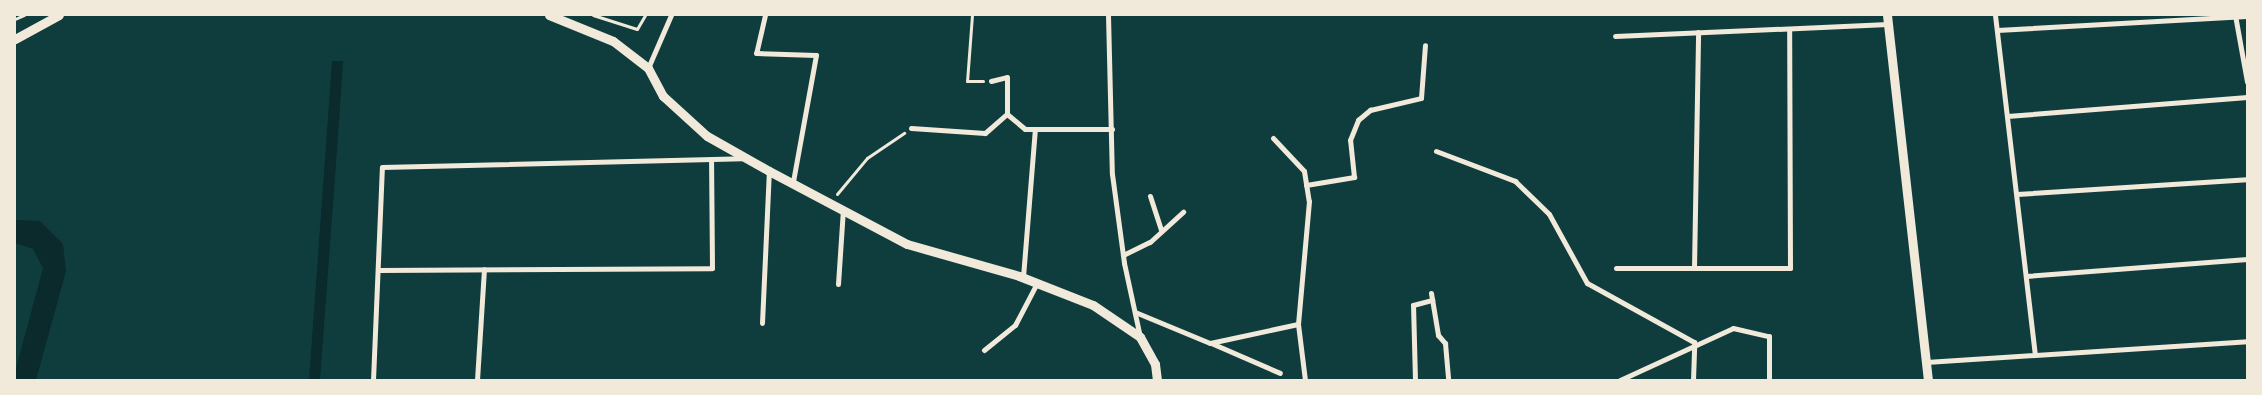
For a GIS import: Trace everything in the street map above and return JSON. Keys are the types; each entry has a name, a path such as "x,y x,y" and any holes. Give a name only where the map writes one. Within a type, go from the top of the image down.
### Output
{"street":[{"path":"15,39 59,15"},
{"path":"549,15 613,41 648,68 663,96 707,136 769,171 832,201 907,244 1023,277 1093,305 1140,337"},
{"path":"648,68 671,15"},
{"path":"765,15 756,53 816,55 793,182"},
{"path":"1108,15 1112,174 1123,255 1140,337 1155,364 1157,380"},
{"path":"1995,15 2035,353"},
{"path":"2235,16 2247,82"},
{"path":"1997,30 2247,16"},
{"path":"1615,36 1789,28 1887,20 1928,380"},
{"path":"1616,268 1790,268 1789,28"},
{"path":"1694,268 1698,32"},
{"path":"1306,185 1354,177 1350,140 1358,120 1370,110 1421,98 1425,45"},
{"path":"911,128 985,133 1007,114 1007,77 991,81"},
{"path":"2007,116 2247,97"},
{"path":"1007,114 1025,129 1112,129"},
{"path":"1023,277 1035,129"},
{"path":"1273,138 1304,171 1309,201 1298,324 1305,380"},
{"path":"1436,151 1515,181 1549,214 1587,283 1694,342"},
{"path":"373,380 382,166 746,158"},
{"path":"378,270 712,268 711,159"},
{"path":"762,323 769,171"},
{"path":"2016,194 2247,180"},
{"path":"1150,196 1161,230"},
{"path":"838,284 843,209"},
{"path":"1123,255 1150,242 1183,212"},
{"path":"2026,276 2247,259"},
{"path":"477,380 484,270"},
{"path":"984,350 1015,325 1037,283"},
{"path":"1431,293 1438,335 1445,343 1448,380"},
{"path":"1415,380 1413,305 1432,300"},
{"path":"1135,312 1280,373"},
{"path":"1210,343 1298,324"},
{"path":"1620,380 1694,342 1733,328 1769,336 1769,380"},
{"path":"1926,362 2035,353 2247,341"},
{"path":"1694,342 1694,380"}],"path":[{"path":"15,19 24,15"},
{"path":"594,15 637,29 646,15"},
{"path":"972,15 967,81 991,81"},
{"path":"832,201 868,158 911,128"}],"water":[{"path":"332,61 343,61 338,136 320,380 309,380"},
{"path":"15,220 40,221 63,244 66,271 36,380 15,380 15,372 43,268 33,249 15,243"}]}
